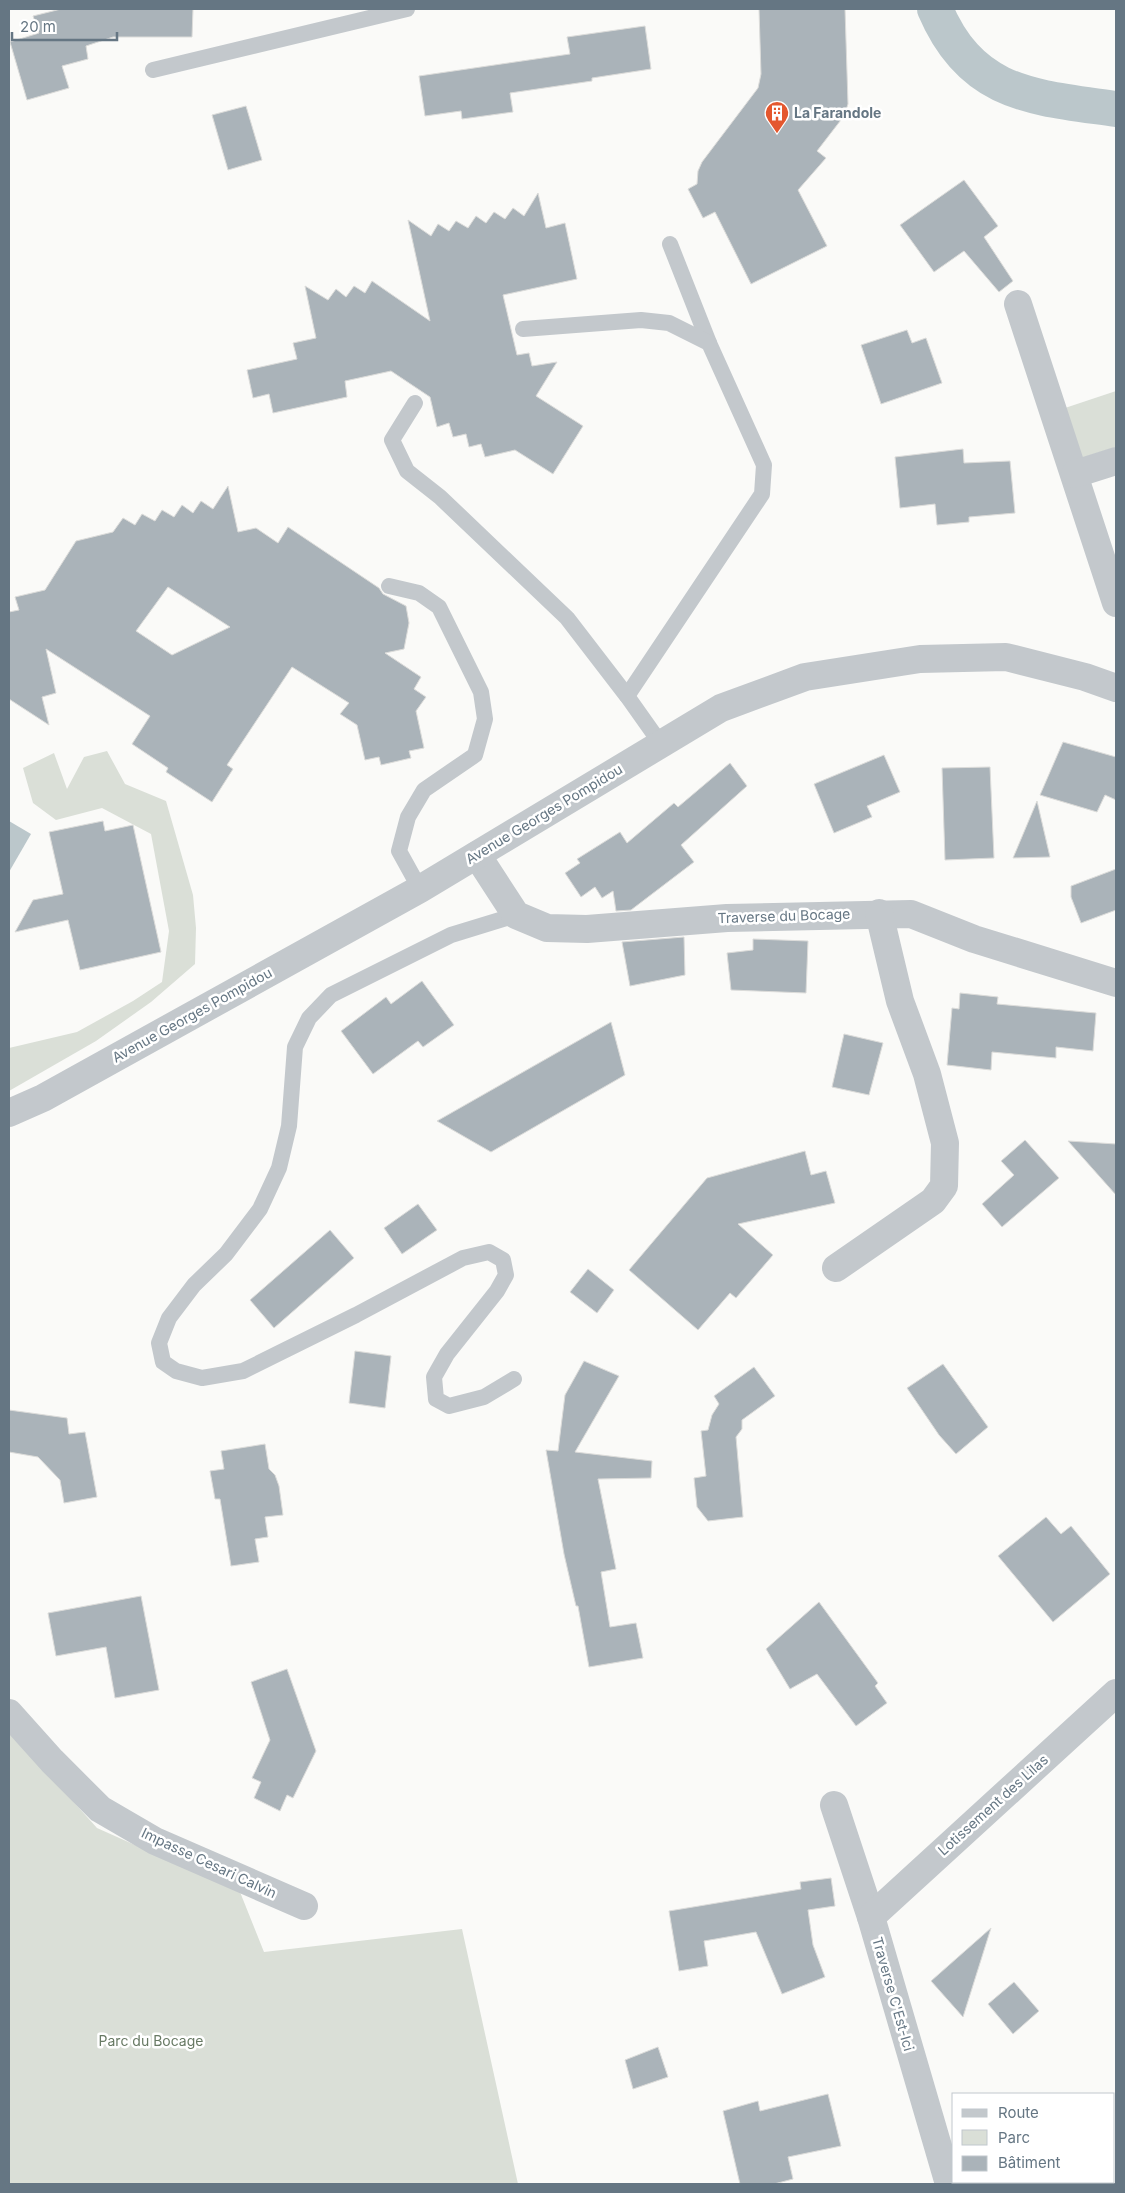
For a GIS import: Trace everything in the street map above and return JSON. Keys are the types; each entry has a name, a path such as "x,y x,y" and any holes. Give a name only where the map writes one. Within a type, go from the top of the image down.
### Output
{"street":[{"path":"1018,304 1116,603"},
{"path":"1075,474 1116,461"},
{"name":"Avenue Georges Pompidou","path":"9,1113 59,1089 420,889 721,708 805,677 920,658 1006,657 1085,677 1116,688"},
{"path":"477,855 516,915"},
{"path":"836,1268 934,1200 944,1186 945,1143 927,1074 900,1001 879,913"},
{"name":"Traverse du Bocage","path":"516,915 547,928 587,929 727,918 879,913 911,914 974,938 1116,982"},
{"name":"Lotissement des Lilas","path":"871,1917 1116,1694"},
{"name":"Impasse Cesari Calvin","path":"9,1712 52,1761 100,1810 155,1841 304,1906"},
{"name":"Traverse C'Est-Ici","path":"834,1805 871,1917 949,2184"}],"lane":[{"path":"153,70 407,9"},
{"path":"627,696 762,494 764,465 709,344 670,244"},
{"path":"523,328 641,320 669,323 709,344"},
{"path":"415,403 392,440 407,471 440,497 567,618 661,744"},
{"path":"388,586 419,593 439,607 481,692 485,719 475,755 424,790 408,817 399,851 420,889"},
{"path":"514,1379 484,1397 449,1406 436,1399 434,1377 443,1361 497,1291 506,1275 503,1260 489,1252 464,1258 356,1315 243,1371 202,1378 176,1372 163,1362 159,1343 174,1311 194,1285 226,1254 260,1209 279,1168 289,1126 295,1047 309,1018 330,995 451,935 516,915"}],"green space":[{"path":"1116,391 1116,447 1078,459 1065,408"},
{"path":"107,751 125,784 166,801 193,895 196,928 195,964 151,1002 96,1041 9,1091 9,1048 77,1032 133,1001 162,982 169,931 151,834 102,808 56,820 33,803 23,768 54,753 67,789 84,757"},
{"name":"Parc du Bocage","path":"9,1730 97,1828 240,1892 264,1952 462,1929 518,2184 9,2184"}],"shaded area":[{"path":"9,821 31,834 9,872"}],"building":[{"path":"61,9 193,9 192,37 113,37 86,46 88,59 62,66 69,88 27,100 10,42 39,33 33,16"},
{"name":"La Farandole","path":"759,9 845,9 848,104 844,116 817,151 826,158 798,190 827,246 751,284 715,212 703,218 688,189 697,184 698,171 702,162 758,88 761,74"},
{"path":"645,26 651,69 592,78 592,81 510,93 513,112 462,119 461,111 425,116 419,76 570,54 567,37"},
{"path":"246,106 262,160 228,170 212,115"},
{"path":"964,180 998,226 984,237 1013,281 999,292 964,251 934,272 900,225"},
{"path":"538,193 546,228 565,223 577,279 503,295 517,355 529,353 532,366 557,362 536,396 583,426 553,474 515,450 485,457 481,444 469,447 466,434 453,437 449,423 437,427 430,397 391,371 345,381 347,397 273,413 269,394 253,398 247,370 297,359 293,343 316,338 305,286 328,300 336,289 346,297 354,286 365,293 372,281 430,321 408,220 431,236 438,224 449,231 456,221 468,228 476,216 486,223 494,212 505,219 513,208 524,216"},
{"path":"907,330 912,343 926,338 942,383 881,404 861,345"},
{"path":"963,449 964,463 1010,461 1015,513 969,517 969,522 937,525 935,504 900,508 895,457"},
{"path":"228,486 238,532 256,528 278,543 288,527 379,588 383,594 406,606 409,623 404,649 385,653 421,677 414,689 426,697 416,711 424,748 409,751 411,758 381,765 379,757 365,760 357,725 340,714 349,703 292,667 227,765 233,769 212,802 166,772 168,768 132,744 150,716 46,649 56,693 42,697 49,725 9,699 9,612 19,610 15,597 45,590 76,541 113,532 123,518 135,525 142,514 155,521 162,510 174,517 182,505 193,513 201,501 213,509","holes":["168,587 230,627 172,655 136,631"]},
{"path":"1063,742 1116,757 1116,800 1105,795 1097,812 1040,795"},
{"path":"884,755 900,792 867,806 872,817 834,833 814,784"},
{"path":"730,763 747,786 681,845 694,862 631,910 616,911 613,891 602,898 595,887 581,897 565,873 580,863 577,859 620,832 627,843 674,803 678,807"},
{"path":"990,767 994,858 945,860 942,768"},
{"path":"1037,801 1050,857 1013,858"},
{"path":"103,821 105,831 133,825 161,952 80,970 68,920 15,932 33,900 63,894 49,832"},
{"path":"1116,869 1116,910 1081,923 1071,897 1071,886"},
{"path":"684,937 685,975 630,986 622,942"},
{"path":"753,939 808,941 806,993 731,990 727,953 753,950"},
{"path":"422,981 454,1025 423,1047 418,1041 373,1074 341,1031 386,997 391,1004"},
{"path":"960,993 998,997 997,1004 1096,1013 1093,1051 1056,1047 1056,1058 992,1052 991,1070 947,1065 952,1008 959,1009"},
{"path":"611,1022 625,1075 491,1152 437,1121"},
{"path":"844,1034 883,1043 869,1095 832,1087"},
{"path":"1025,1140 1059,1178 1002,1227 982,1204 1014,1175 1001,1161"},
{"path":"1068,1141 1116,1144 1116,1195"},
{"path":"805,1151 811,1175 826,1171 835,1203 738,1224 773,1255 736,1298 730,1293 698,1330 629,1270 707,1178"},
{"path":"418,1204 437,1230 402,1254 384,1228"},
{"path":"330,1230 354,1258 274,1328 250,1300"},
{"path":"588,1269 614,1290 597,1313 570,1292"},
{"path":"355,1351 391,1356 385,1408 349,1403"},
{"path":"584,1361 619,1376 575,1452 652,1461 651,1478 598,1479 616,1569 601,1572 610,1627 636,1623 643,1658 589,1667 578,1606 576,1606 564,1554 546,1450 558,1451 565,1395"},
{"path":"943,1364 988,1427 956,1454 939,1435 907,1388"},
{"path":"754,1367 775,1396 742,1420 742,1429 736,1437 743,1517 708,1521 697,1507 694,1478 706,1476 701,1431 708,1430 712,1415 719,1404 714,1396"},
{"path":"9,1410 67,1418 69,1434 85,1432 97,1497 64,1503 60,1480 38,1457 9,1452"},
{"path":"265,1444 269,1469 275,1475 279,1486 283,1515 265,1517 268,1537 255,1539 259,1562 231,1566 220,1499 215,1499 210,1471 224,1469 221,1451"},
{"path":"1046,1517 1061,1534 1071,1526 1110,1574 1053,1622 998,1556"},
{"path":"141,1596 159,1690 115,1698 106,1647 56,1656 48,1613"},
{"path":"819,1602 878,1683 875,1686 887,1703 856,1726 817,1674 790,1689 766,1649"},
{"path":"287,1669 316,1751 293,1798 287,1795 280,1811 254,1798 261,1782 252,1778 270,1740 251,1682"},
{"path":"831,1878 835,1906 808,1910 813,1945 825,1977 782,1994 756,1932 704,1941 708,1966 679,1971 669,1911 801,1889 800,1882"},
{"path":"991,1928 963,2017 931,1981"},
{"path":"1014,1982 1039,2011 1013,2034 988,2004"},
{"path":"658,2047 668,2077 633,2089 625,2060"},
{"path":"828,2094 841,2146 788,2157 793,2179 774,2184 740,2184 723,2111 758,2101 760,2111"}],"waterway":[{"path":"935,9 950,38 967,60 987,76 1008,87 1032,95 1058,101 1116,109"}],"place":[{"name":"La Farandole","path":"777,134"}]}
